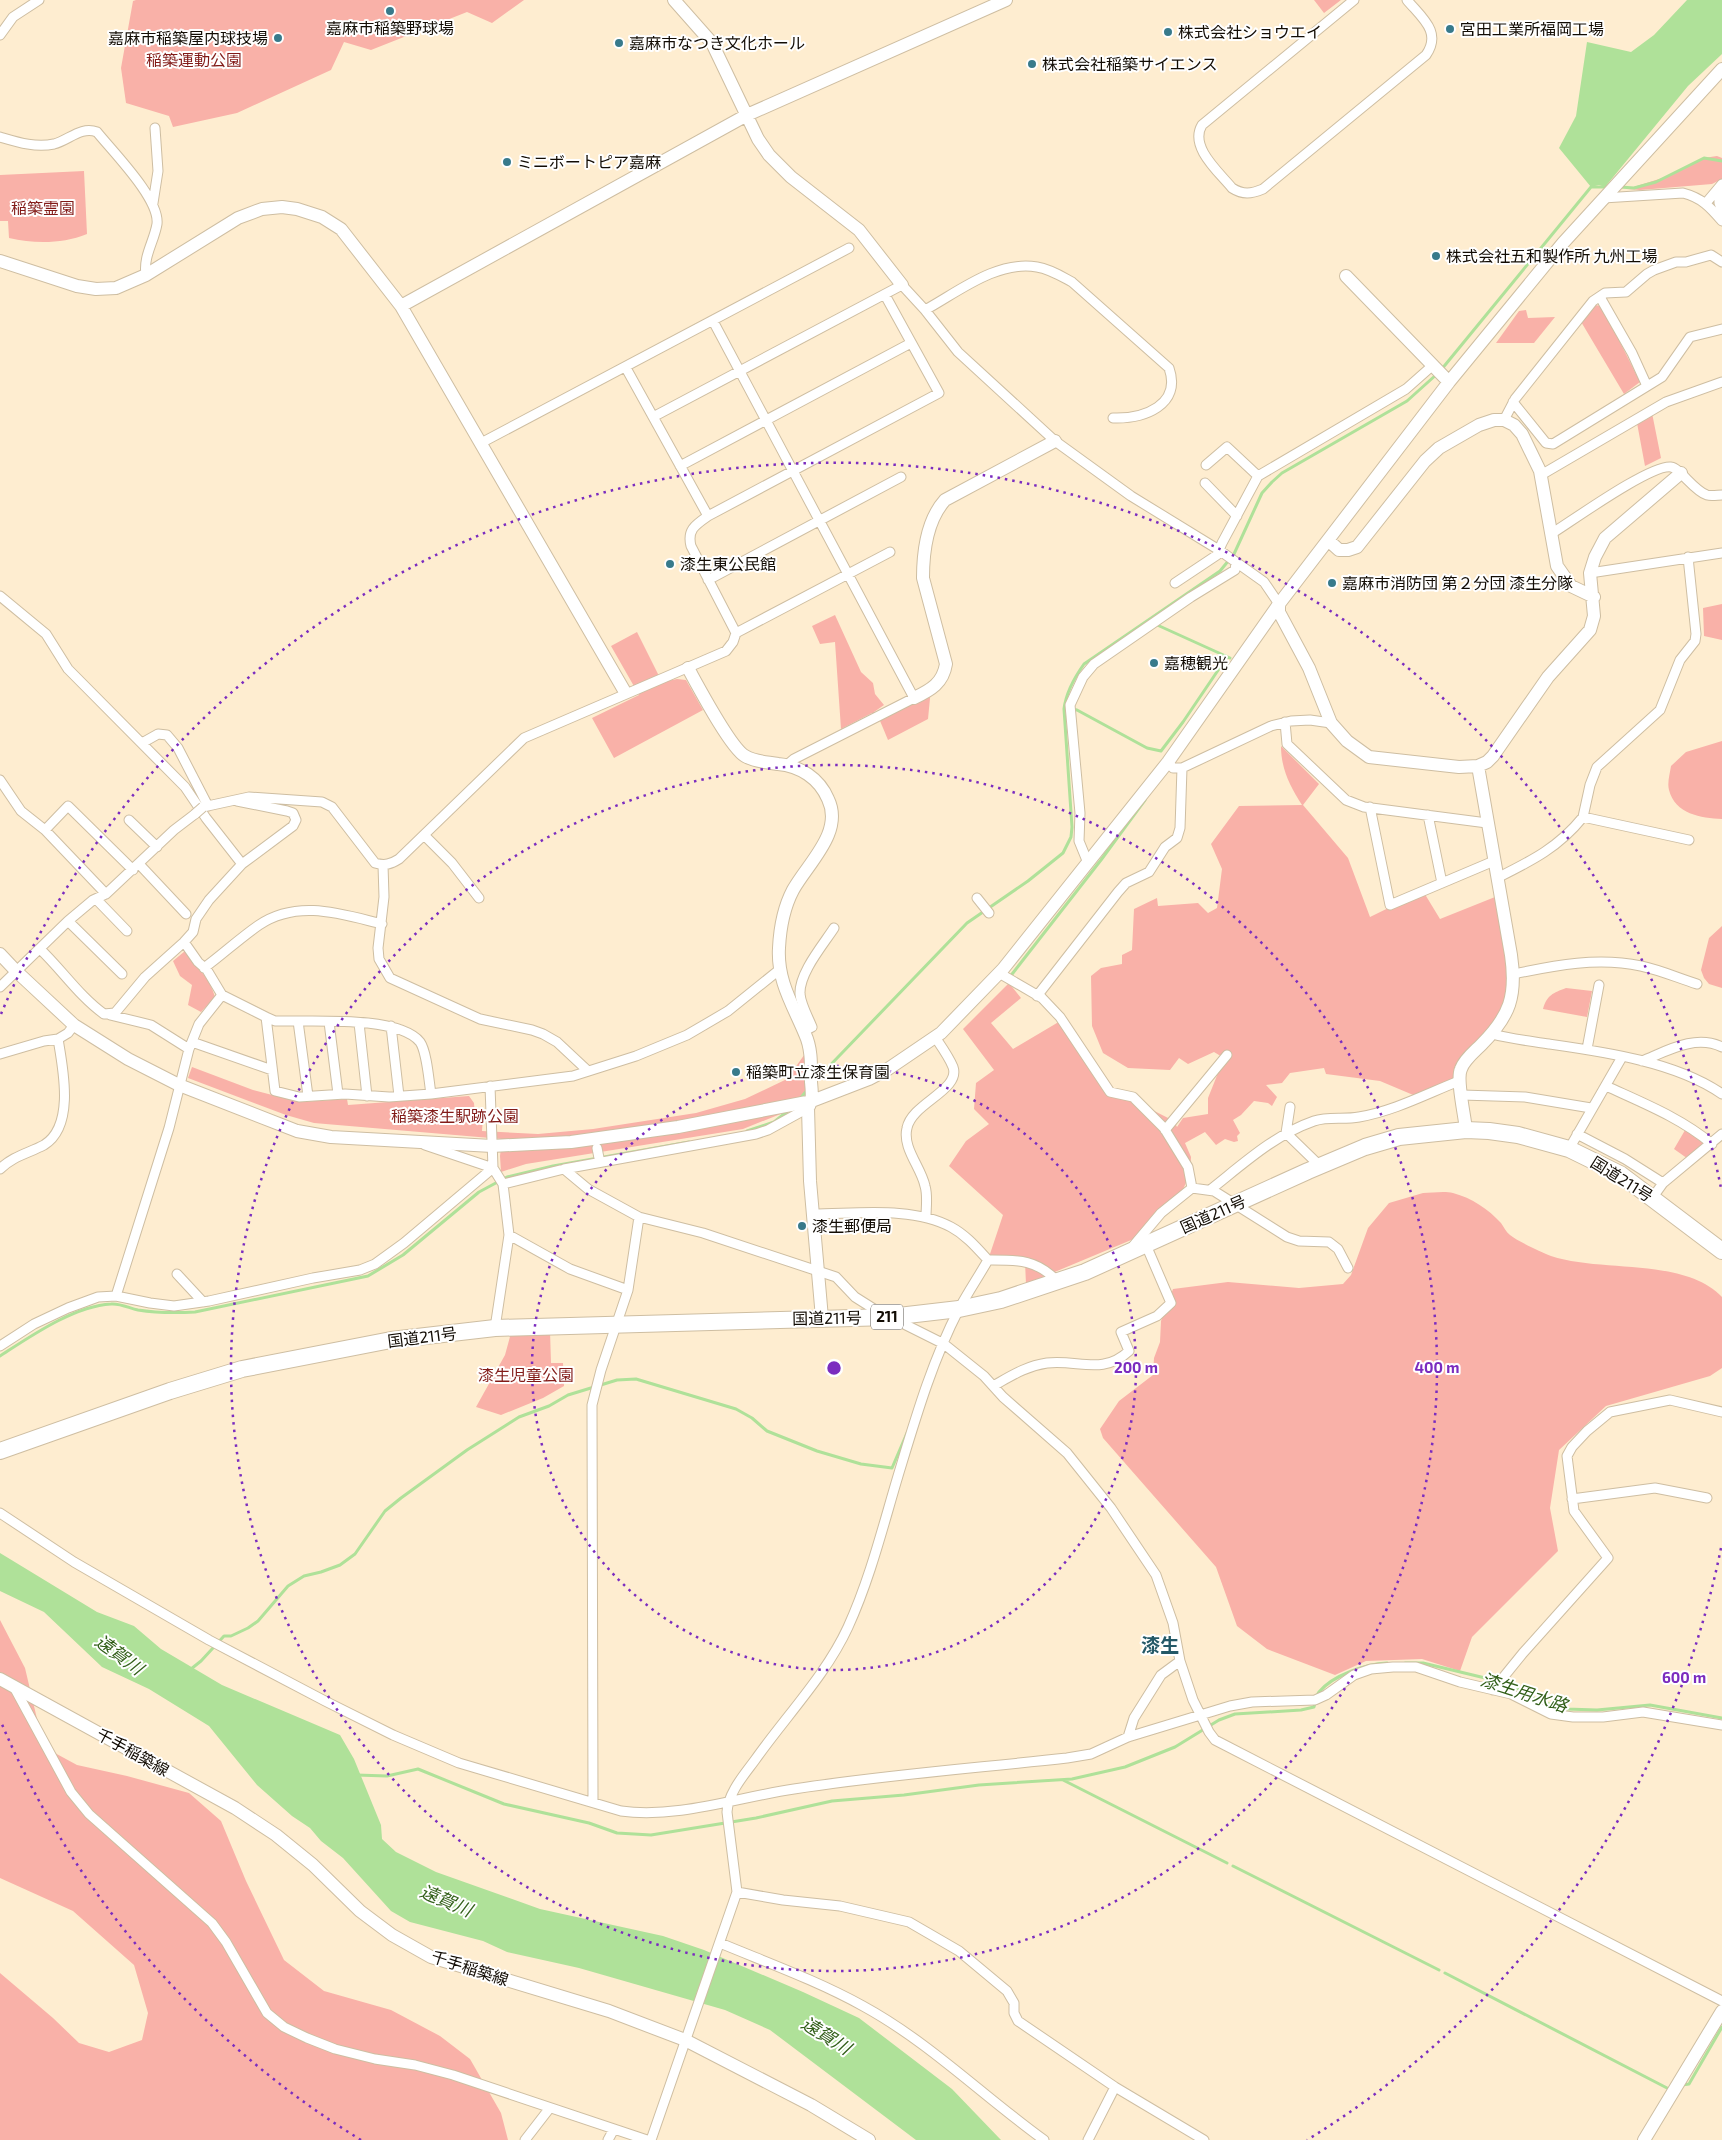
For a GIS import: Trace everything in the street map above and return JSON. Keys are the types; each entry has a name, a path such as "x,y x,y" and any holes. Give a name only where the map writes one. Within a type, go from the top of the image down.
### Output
{"highway":[{"name":"国道211号","path":"0,1451 170,1391 242,1369 391,1340 495,1328 618,1323 890,1317 959,1309 1001,1300 1085,1272 1365,1146 1399,1137 1466,1130 1518,1135 1569,1149 1620,1174 1653,1197 1722,1251"}],"street":[{"path":"0,35 14,17 39,0"},
{"path":"674,0 712,44 758,139 780,167 858,230 958,352 1054,441 1132,496 1219,550 1264,582 1279,604 1279,612 1309,668 1331,723 1347,741 1369,757 1459,767 1478,766 1487,762 1548,677 1590,630 1594,616 1594,597 1590,572 1594,557 1605,538 1680,473"},
{"path":"401,306 747,115 1006,0"},
{"path":"1354,0 1202,124 1198,137 1202,151 1238,193 1246,194 1263,188 1426,55 1432,42 1432,34 1429,27 1407,0"},
{"path":"503,1184 564,1169 756,1134 768,1130 810,1105 869,1079 935,1037 999,973 1168,762 1279,604 1449,382 1563,243 1722,69"},
{"path":"153,203 158,171 156,128"},
{"path":"0,137 36,146 54,144 82,131 90,130 97,132 145,190 153,203 157,222 144,267 146,275"},
{"path":"1706,203 1720,187"},
{"path":"1720,187 1719,203 1722,211"},
{"path":"1606,196 1684,194 1696,196 1706,203 1722,221"},
{"path":"0,261 77,286 96,289 116,288 130,284 146,275 238,218 262,210 282,207 297,209 322,217 341,229 355,244 401,306 625,692"},
{"path":"481,443 626,368 849,248"},
{"path":"1504,420 1513,402 1594,301 1605,293 1626,292 1647,274 1676,262 1686,262 1711,255 1720,260 1722,271"},
{"path":"925,310 991,273 1005,268 1023,265 1038,267 1054,272 1072,282 1169,368 1172,377 1169,396 1157,408 1144,414 1126,418 1114,418"},
{"path":"1346,276 1449,382"},
{"path":"653,417 902,285"},
{"path":"736,633 691,546 689,538 692,528 708,516 939,394 885,295"},
{"path":"1600,297 1632,353 1647,386"},
{"path":"713,321 914,698"},
{"path":"1513,402 1546,443 1553,444 1662,377 1690,337 1722,329"},
{"path":"680,466 911,343"},
{"path":"1175,583 1217,555 1258,476 1406,389 1432,366"},
{"path":"626,368 708,516"},
{"path":"1541,475 1666,402 1722,382"},
{"path":"1328,540 1339,550 1357,547 1424,461 1439,448 1479,425 1494,420 1504,420 1514,425 1522,434 1541,475 1557,566 1564,579 1571,586 1594,597"},
{"path":"787,765 794,759 914,698 939,683 944,674 946,664 923,578 923,564 930,524 936,511 946,500 1054,441"},
{"path":"1206,465 1227,447 1258,476"},
{"path":"1551,534 1628,485 1657,469 1669,466 1674,467 1687,482 1706,495 1722,495"},
{"path":"708,580 901,477"},
{"path":"1205,483 1237,516"},
{"path":"2,984 68,921 96,899 106,894 205,806 249,797 322,802 332,807 368,856 376,863 383,865 391,864 399,859 524,738 625,692 726,651 733,642 736,633 890,552"},
{"path":"1590,572 1722,553"},
{"path":"1497,878 1538,857 1558,844 1583,817 1590,785 1597,767 1660,710 1680,660 1695,641 1696,634 1688,557"},
{"path":"1088,863 1079,841 1080,813 1070,705 1082,677 1094,664 1191,597 1235,570 1236,563"},
{"path":"0,596 46,634 68,669 185,787 206,818 242,864"},
{"path":"688,668 733,745 744,756 757,761 787,765 800,770 821,785 829,801 832,823 821,848 794,889 786,906 779,949 779,970 785,990 804,1031 811,1058 810,1105 813,1214 822,1318"},
{"path":"1168,762 1173,768 1182,768 1271,726 1285,722 1310,720 1331,723"},
{"path":"1285,722 1287,744 1346,800 1370,808 1487,823"},
{"path":"142,743 158,734 167,735 182,755 205,806"},
{"path":"1466,1130 1459,1081 1460,1070 1464,1063 1492,1034 1511,1004 1514,974 1478,766"},
{"path":"1037,996 1118,892 1126,883 1147,874 1166,847 1176,838 1180,828 1182,768"},
{"path":"0,780 22,811 45,830 106,894"},
{"path":"110,1015 115,1013 145,977 193,932 196,919 209,900 242,864 292,826 296,820 295,816 287,811 230,800"},
{"path":"45,830 68,806 186,914"},
{"path":"1370,808 1390,905 1494,861"},
{"path":"1428,815 1442,883"},
{"path":"1583,817 1689,840"},
{"path":"129,820 157,847"},
{"path":"424,835 452,862 479,898"},
{"path":"383,865 382,924 378,948 379,959 390,978 480,1019 543,1034 557,1042 588,1071"},
{"path":"977,898 989,913"},
{"path":"96,899 127,931"},
{"path":"204,968 260,925 274,917 292,911 327,911 382,924"},
{"path":"68,921 122,974"},
{"path":"804,1031 812,1027 803,1007 800,993 802,982 806,972 834,928"},
{"path":"184,942 222,995 266,1017 275,1020 391,1026 414,1037 423,1048 431,1094"},
{"path":"40,949 81,994 104,1014 152,1025 191,1045 272,1070"},
{"path":"0,954 74,1025 128,1059 179,1085 297,1131 331,1137 421,1143 492,1146 542,1145 810,1105"},
{"path":"1514,974 1560,964 1617,963 1641,966 1697,984"},
{"path":"266,1017 275,1091 299,1097 338,1094 399,1096 431,1094 573,1076 636,1056 687,1035 728,1011 779,970"},
{"path":"999,973 1037,996 1060,1017 1110,1092 1132,1097 1165,1130 1188,1167 1192,1188"},
{"path":"1587,1049 1599,985"},
{"path":"116,1296 169,1128 191,1045 199,1024 222,995"},
{"path":"298,1021 308,1096"},
{"path":"329,1022 338,1094"},
{"path":"359,1023 367,1096"},
{"path":"0,1054 44,1040 58,1039 68,1033 74,1025"},
{"path":"391,1026 399,1096"},
{"path":"1492,1034 1587,1049 1664,1066 1706,1083 1722,1094"},
{"path":"926,1217 925,1185 906,1134 910,1120 924,1103 952,1083 954,1077 953,1067 935,1037"},
{"path":"0,1169 18,1156 52,1139 59,1127 65,1105 58,1039"},
{"path":"1642,1061 1693,1042 1713,1042 1722,1047"},
{"path":"1165,1130 1228,1055"},
{"path":"1569,1149 1622,1057"},
{"path":"1210,1190 1286,1133 1315,1120 1359,1118 1396,1107 1459,1081"},
{"path":"490,1086 493,1168 503,1184 509,1235 495,1328"},
{"path":"1606,1086 1692,1127 1712,1144"},
{"path":"1462,1095 1525,1097 1591,1108"},
{"path":"1286,1133 1290,1107"},
{"path":"1286,1133 1320,1166"},
{"path":"1577,1134 1625,1159 1663,1183"},
{"path":"1653,1197 1663,1183 1722,1134"},
{"path":"421,1143 493,1168"},
{"path":"597,1148 599,1158"},
{"path":"0,1346 34,1324 68,1308 98,1297 116,1296 174,1306 203,1302 313,1278 360,1270 375,1264 404,1243 493,1168"},
{"path":"564,1169 588,1189 639,1217 703,1232 836,1277 855,1297 944,1344 984,1376 1067,1453 1111,1508 1156,1575 1173,1622 1180,1661 1193,1700 1215,1740 1722,2001"},
{"path":"1129,1252 1161,1214 1192,1188 1210,1190 1236,1204 1287,1237 1299,1241 1329,1242 1333,1244 1348,1268"},
{"path":"813,1214 907,1214 926,1217 950,1227 968,1239 988,1260 1015,1260 1032,1264 1046,1270 1057,1281"},
{"path":"592,1802 592,1405 601,1370 628,1290 639,1217"},
{"path":"509,1235 570,1269 628,1290"},
{"path":"993,1386 1025,1367 1048,1362 1104,1366 1122,1358 1129,1351 1122,1332 1156,1316 1171,1303 1146,1244"},
{"path":"651,2140 738,1892 727,1802 781,1722 822,1671 848,1627 872,1563 913,1430 944,1344 959,1309 988,1260"},
{"path":"177,1274 203,1302"},
{"path":"1492,1690 1608,1558 1574,1511 1572,1499 1567,1456 1587,1431 1610,1412 1670,1400 1722,1412"},
{"path":"1572,1499 1655,1488 1708,1498"},
{"path":"0,1513 74,1562 209,1640 376,1726 459,1763 621,1811 636,1813 660,1812 727,1802 793,1789 1091,1754 1128,1737 1230,1706 1252,1702 1315,1700 1326,1695 1354,1675 1371,1669 1416,1667 1511,1694 1551,1714 1573,1717 1603,1717 1643,1712 1722,1725"},
{"path":"1128,1737 1134,1718 1161,1675 1180,1661"},
{"name":"千手稲築線","path":"0,1679 235,1808 276,1835 306,1859 360,1911 392,1935 431,1957 609,2011 686,2037 811,2105 869,2140"},
{"path":"14,1687 71,1792 89,1814 212,1923 226,1942 267,2013 284,2027 334,2049 375,2059 415,2065 454,2076 647,2140"},
{"path":"738,1892 784,1900 840,1906 909,1922 959,1951 1007,1992 1014,2002 1014,2013 1018,2021 1115,2087 1204,2140"},
{"path":"719,1946 828,1988 865,2007 944,2062 1044,2140"},
{"path":"1644,2140 1722,2011"},
{"path":"1088,2140 1115,2087"},
{"path":"525,2140 549,2109"},
{"path":"608,2140 614,2129"}],"green space":[{"name":"稲築運動公園","path":"524,0 492,23 467,12 371,50 344,42 331,70 237,113 173,127 169,116 126,103 121,68 133,1"},
{"path":"1314,0 1341,0 1324,13"},
{"path":"1717,156 1722,158 1722,179 1712,184 1640,190 1627,189 1672,175 1704,158"},
{"name":"稲築霊園","path":"84,171 87,234 68,240 48,242 9,238 8,221 0,221 0,175"},
{"path":"1594,305 1602,306 1640,382 1624,394 1580,320"},
{"path":"1526,310 1528,318 1555,317 1534,343 1496,343 1519,311"},
{"path":"1652,413 1661,458 1645,466 1637,423"},
{"path":"1722,604 1722,640 1704,636 1703,608"},
{"path":"835,615 861,672 873,683 875,694 884,705 874,712 880,715 931,688 928,719 888,740 878,716 872,713 841,729 835,642 820,644 812,626"},
{"path":"637,632 662,682 677,679 686,680 703,710 614,758 592,718 639,695 611,646"},
{"path":"1722,741 1722,819 1690,813 1677,805 1672,798 1668,784 1671,766 1686,752"},
{"path":"1281,746 1319,784 1303,805 1348,858 1370,917 1423,891 1440,919 1500,895 1511,1004 1464,1063 1459,1081 1418,1097 1380,1081 1326,1074 1324,1068 1290,1073 1282,1083 1266,1085 1277,1097 1272,1106 1268,1103 1254,1101 1241,1115 1233,1120 1240,1133 1237,1136 1238,1141 1234,1142 1225,1139 1216,1145 1205,1132 1185,1143 1191,1157 1190,1174 1180,1196 1136,1238 1026,1284 1025,1262 988,1260 1003,1215 949,1166 966,1141 989,1124 974,1109 976,1083 994,1070 963,1029 1009,983 1021,998 991,1023 1013,1049 1062,1020 1105,1086 1174,1121 1177,1127 1183,1118 1208,1114 1208,1098 1224,1058 1214,1052 1188,1064 1179,1058 1170,1070 1128,1068 1103,1053 1092,1026 1091,976 1101,968 1122,964 1122,955 1132,950 1134,909 1157,898 1158,906 1198,903 1208,913 1217,908 1222,869 1211,844 1239,806 1302,805 1287,777 1281,754"},
{"path":"1722,926 1722,988 1709,984 1701,970 1709,938"},
{"path":"185,951 206,978 215,997 201,1012 188,1005 192,985 180,976 173,961"},
{"path":"1566,988 1592,991 1587,1017 1543,1009 1551,995"},
{"name":"稲築漆生駅跡公園","path":"807,1051 809,1088 788,1111 743,1129 526,1164 501,1172 502,1139 314,1123 286,1115 188,1078 192,1067 253,1090 299,1102 347,1099 348,1105 469,1096 474,1103 475,1116 483,1116 482,1131 538,1134 593,1129 696,1113 745,1099 787,1079"},
{"path":"1688,1125 1712,1144 1691,1161 1674,1149"},
{"path":"1449,1192 1467,1198 1491,1213 1514,1238 1551,1256 1571,1261 1665,1271 1686,1276 1706,1284 1722,1297 1722,1368 1710,1376 1606,1406 1559,1450 1550,1508 1558,1551 1472,1637 1460,1671 1422,1659 1366,1661 1335,1675 1267,1649 1237,1626 1216,1567 1103,1438 1100,1429 1119,1401 1153,1375 1154,1358 1160,1342 1161,1321 1173,1289 1228,1282 1299,1288 1343,1284 1351,1275 1368,1228 1389,1203 1423,1193"},
{"name":"漆生児童公園","path":"550,1331 551,1363 563,1363 564,1386 543,1398 501,1415 476,1407 505,1355 511,1333"},
{"path":"0,1620 25,1668 38,1723 53,1752 77,1765 189,1793 221,1821 246,1881 284,1960 324,1991 391,2010 440,2036 470,2059 501,2113 508,2140 0,2140 0,1973 79,2043 109,2052 142,2040 148,2013 134,1965 73,1911 0,1878"}],"water":[{"path":"1687,0 1722,0 1722,54 1688,86 1605,187 1599,185 1591,187 1559,148 1576,116 1587,42 1631,52 1654,35"},
{"name":"遠賀川","path":"0,1553 97,1612 134,1626 161,1649 222,1685 340,1735 354,1759 381,1825 382,1839 396,1852 436,1872 540,1909 663,1936 704,1950 859,2018 952,2089 1001,2140 916,2140 770,2030 725,2010 579,1968 507,1952 483,1941 410,1922 391,1911 343,1858 321,1841 310,1828 292,1816 257,1785 209,1726 149,1689 102,1667 44,1612 0,1591"}],"waterway":[{"path":"1620,187 1634,188 1656,182 1704,158 1722,161"},
{"path":"1441,370 1591,187 1608,187"},
{"path":"815,1081 967,923 1028,881 1063,853 1071,837 1072,827 1064,709 1071,685 1084,664 1220,571 1234,554 1262,493 1282,473 1407,401 1437,374"},
{"path":"1155,624 1230,658"},
{"path":"1072,709 1147,748 1161,751 1227,657"},
{"path":"1009,978 1145,800"},
{"path":"799,1100 808,1089"},
{"path":"747,1131 774,1122 789,1110"},
{"path":"0,1356 53,1323 82,1310 97,1306 114,1304 152,1312 195,1312 368,1276 403,1255 479,1192 507,1177 553,1166 689,1142"},
{"path":"191,1669 224,1636 231,1636 258,1621 288,1586 304,1576 340,1565 355,1554 385,1511 467,1450 519,1417 549,1406 568,1395 617,1380 636,1379 736,1409 752,1418 767,1431 817,1451 861,1464 892,1468 907,1433"},
{"path":"356,1775 387,1776 418,1769 504,1804 589,1823 617,1833 651,1835 756,1818 832,1801 904,1795 979,1785 1072,1779 1125,1767 1175,1747 1219,1720 1235,1714 1301,1710 1314,1707 1319,1692 1333,1680 1360,1668 1387,1663"},
{"name":"漆生用水路","path":"1405,1663 1423,1663 1510,1684 1539,1701 1566,1709 1597,1710 1650,1705 1722,1718"},
{"path":"1063,1780 1227,1863"},
{"path":"1233,1866 1439,1970"},
{"path":"1445,1973 1667,2088"},
{"path":"1682,2085 1689,2084 1722,2027"}],"place":[{"name":"嘉麻市稲築野球場","path":"390,11"},
{"name":"宮田工業所福岡工場","path":"1450,29"},
{"name":"株式会社ショウエイ","path":"1168,32"},
{"name":"嘉麻市稲築屋内球技場","path":"278,38"},
{"name":"嘉麻市なつき文化ホール","path":"619,43"},
{"name":"株式会社稲築サイエンス","path":"1032,64"},
{"name":"ミニボートピア嘉麻","path":"507,162"},
{"name":"株式会社五和製作所 九州工場","path":"1436,256"},
{"name":"漆生東公民館","path":"670,564"},
{"name":"嘉麻市消防団 第２分団 漆生分隊","path":"1332,583"},
{"name":"嘉穂観光","path":"1154,663"},
{"name":"稲築町立漆生保育園","path":"736,1072"},
{"name":"漆生郵便局","path":"802,1226"}],"district":[{"name":"漆生","path":"1160,1645"}]}
